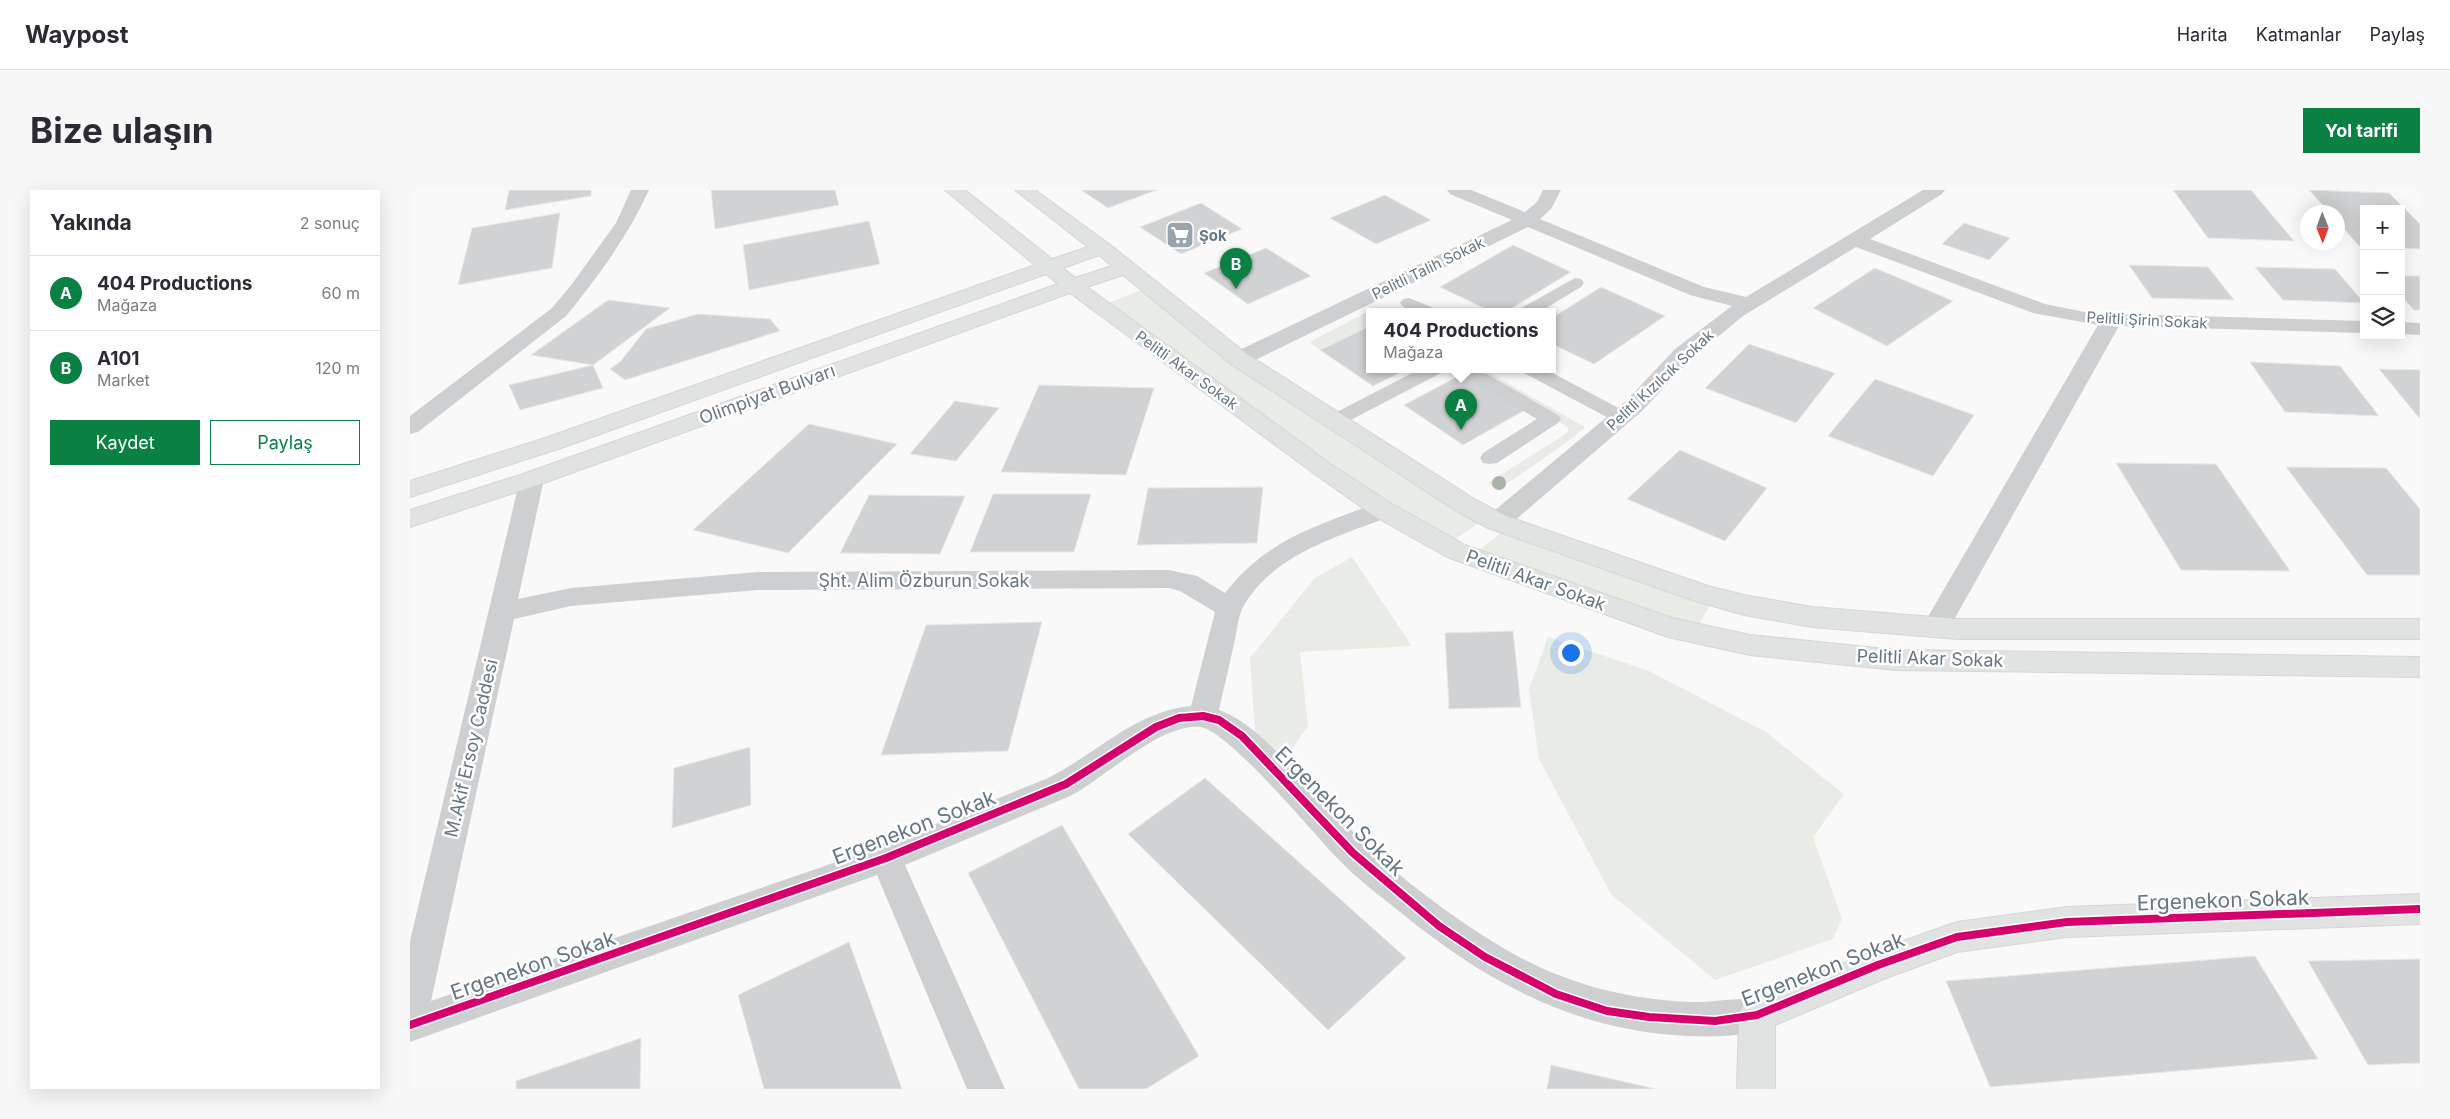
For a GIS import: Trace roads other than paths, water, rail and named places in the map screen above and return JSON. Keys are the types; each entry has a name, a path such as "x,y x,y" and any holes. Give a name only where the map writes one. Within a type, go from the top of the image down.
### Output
{"main road":[{"name":"Pelitli Akar Sokak","path":"954,190 1073,286 1324,470 1383,510 1456,551 1668,627 1750,645 1896,660 2420,667"},
{"name":"Pelitli Akar Sokak","path":"1024,190 1102,248 1239,359 1467,506 1497,522 1701,593 1744,605 1812,618 1936,628 2420,630"},
{"name":"Olimpiyat Bulvarı","path":"410,489 565,439 1102,248"},
{"name":"Olimpiyat Bulvarı","path":"410,519 532,479 987,315 1125,268"},
{"name":"Pelitli Akar Sokak","path":"1456,551 1497,522"},
{"name":"Ergenekon Sokak","path":"1757,1015 1878,964 1957,937 2067,922 2420,909"},
{"path":"1756,1089 1757,1015"}],"street":[{"path":"410,427 559,312 579,288 626,223 640,190"},
{"path":"1456,190 1697,291 1749,304"},
{"name":"Pelitli Talih Sokak","path":"1239,359 1527,220 1545,205 1552,190"},
{"name":"Pelitli Kızılcık Sokak","path":"1497,522 1621,417 1682,354 1749,304 1936,190"},
{"name":"Pelitli Şirin Sokak","path":"1853,239 2040,309 2090,319 2360,327"},
{"path":"1936,628 2112,320"},
{"path":"2405,328 2420,329"},
{"name":"M.Akif Ersoy Caddesi","path":"410,1016 532,479"},
{"path":"1202,716 1229,608 1249,580 1267,563 1304,542 1383,510"},
{"name":"Şht. Alim Özburun Sokak","path":"502,612 571,597 778,580 1169,579 1188,583 1229,608"},
{"name":"Ergenekon Sokak","path":"410,1025 886,858 1066,784 1156,727 1178,718 1202,716 1219,720 1242,736 1353,853 1439,926 1485,956 1556,994 1607,1011 1649,1017 1716,1022 1757,1015"},
{"path":"886,858 986,1089"}],"lane":[{"path":"1534,308 1575,283"},
{"path":"1409,302 1420,308"},
{"path":"1334,420 1426,373"},
{"path":"1471,373 1551,419 1490,458"},
{"path":"1538,373 1621,417"}],"place":[{"name":"Şok","path":"1180,235"},
{"name":"A101","path":"1236,289"},
{"name":"404 Productions","path":"1461,430"}]}
